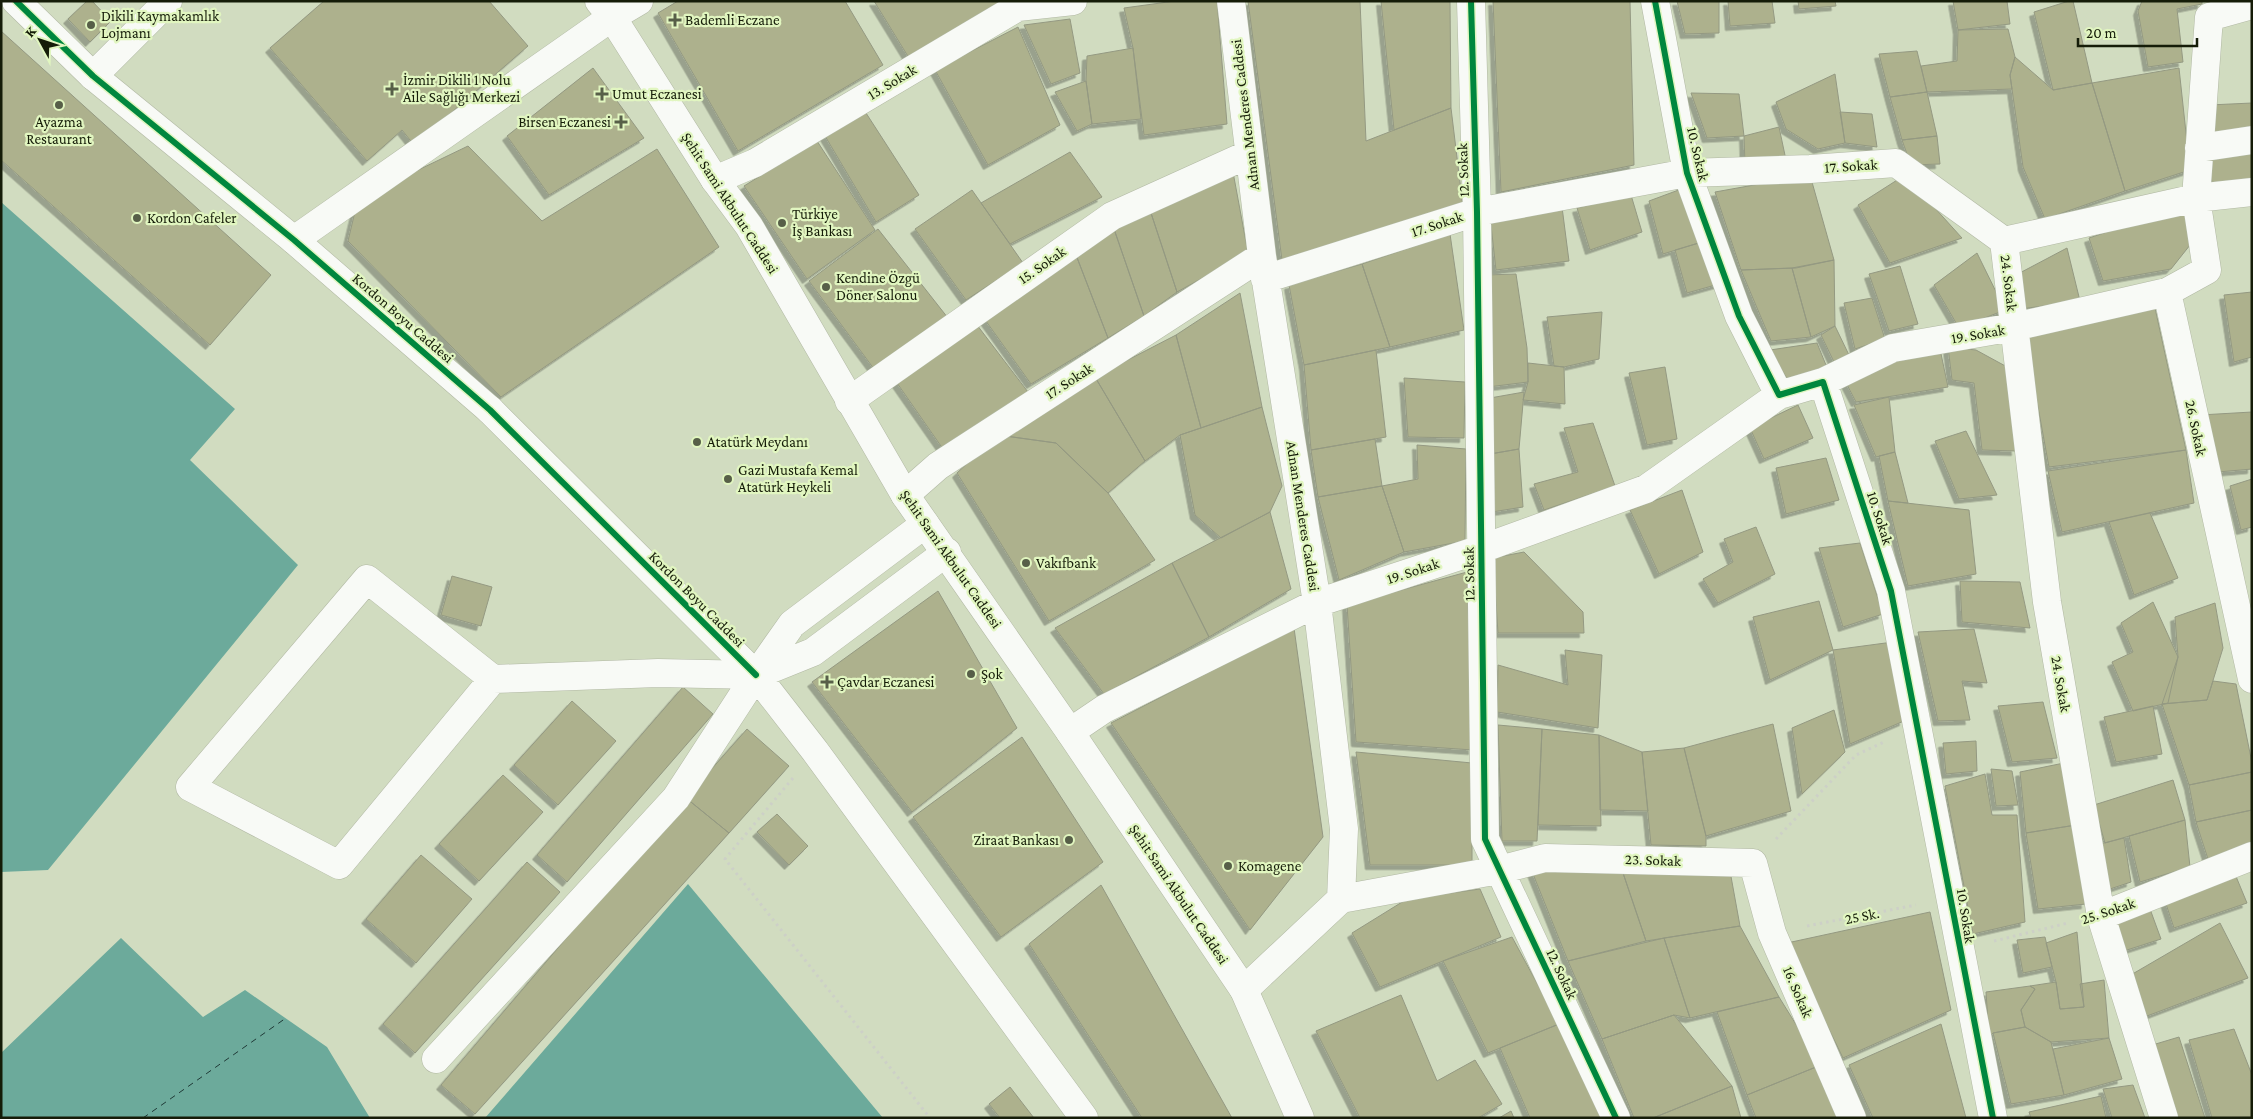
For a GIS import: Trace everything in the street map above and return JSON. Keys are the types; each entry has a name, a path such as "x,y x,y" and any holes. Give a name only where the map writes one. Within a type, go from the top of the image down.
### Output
{"street":[{"name":"Kordon Boyu Caddesi","path":"16,1 92,76 294,240 490,410 756,675 815,751 1084,1118"},
{"path":"92,76 168,1"},
{"path":"294,240 605,9 639,1"},
{"name":"13. Sokak","path":"715,180 755,163 1018,7 1073,1"},
{"name":"Adnan Menderes Caddesi","path":"1232,1 1263,268 1317,603 1344,829 1341,900"},
{"name":"12. Sokak","path":"1470,1 1477,212 1484,840 1616,1118"},
{"name":"10. Sokak","path":"1655,1 1687,173 1740,316 1779,396"},
{"path":"2167,292 2207,270 2196,198 2209,18 2252,5"},
{"name":"Şehit Sami Akbulut Caddesi","path":"605,9 715,180 749,226 905,495 947,552 1244,990 1297,1116"},
{"path":"2199,148 2252,140"},
{"name":"15. Sokak","path":"849,401 1112,216 1250,154"},
{"name":"17. Sokak","path":"905,495 938,466 1263,268 1477,212 1687,173 1896,164 2004,242"},
{"path":"2004,242 2196,198 2252,192"},
{"name":"24. Sokak","path":"2004,242 2047,602 2101,916 2164,1118"},
{"name":"19. Sokak","path":"1823,382 1893,348 2014,327 2167,292"},
{"name":"26. Sokak","path":"2167,292 2252,679"},
{"path":"1779,396 1823,382"},
{"name":"10. Sokak","path":"1823,382 1891,591 1993,1118"},
{"name":"19. Sokak","path":"1070,732 1104,709 1317,603 1481,549 1646,489 1779,396"},
{"path":"436,1059 676,798 756,675 792,624 925,524"},
{"path":"492,680 339,865 190,787 368,579 492,680 658,673 756,675 814,652 947,552"},
{"name":"25. Sokak","path":"2101,916 2252,856"},
{"name":"23. Sokak","path":"1341,900 1499,870 1545,858 1754,863"},
{"name":"16. Sokak","path":"1754,863 1772,933 1852,1118"},
{"path":"1244,990 1341,900"}],"path":[{"path":"1754,863 1856,755 1917,726"},
{"path":"815,751 724,859 930,1118"}],"water":[{"path":"1,202 235,409 190,460 298,565 48,870 1,872"},
{"path":"688,884 883,1118 485,1118"},
{"path":"121,938 203,1017 245,990 327,1047 370,1118 1,1118 1,1053"}],"building":[{"path":"87,1 92,1 111,21 90,42 68,19"},
{"name":"İzmir Dikili 1 Nolu Aile Sağlığı Merkezi","path":"324,1 489,1 528,46 414,145 402,130 367,161 270,48"},
{"path":"678,1 845,1 883,65 738,151 658,13"},
{"path":"874,1 1006,1 909,58"},
{"path":"1175,1 1217,1 1227,124 1144,135 1133,48 1124,8"},
{"path":"1248,1 1360,1 1366,141 1451,108 1463,207 1282,260"},
{"path":"1381,1 1450,1 1451,108 1394,130"},
{"path":"1493,1 1630,1 1634,165 1501,192"},
{"path":"1677,1 1719,1 1719,33 1685,34"},
{"path":"1728,1 1772,1 1775,23 1730,26"},
{"path":"1798,1 1835,1 1836,6 1799,9"},
{"path":"1953,1 2007,1 2010,24 1958,30"},
{"path":"2073,1 2092,83 2053,90 2034,12"},
{"path":"2142,1 2202,1 2202,4 2177,9 2183,62 2148,67 2138,11"},
{"path":"1070,19 1080,73 1051,84 1024,25"},
{"path":"1018,27 1060,125 988,165 935,70"},
{"path":"2008,29 2015,57 2010,75 2012,89 1927,92 1921,66 1957,61 1958,30"},
{"name":"Kordon Cafeler","path":"1,31 271,275 210,345 1,160"},
{"path":"1133,48 1141,119 1092,124 1086,81 1087,56"},
{"path":"1917,51 1927,92 1890,97 1879,54"},
{"path":"2015,57 2053,90 2092,83 2125,191 2045,219 2023,167 2010,75"},
{"path":"593,68 644,138 549,195 507,136"},
{"path":"2179,68 2190,170 2125,191 2092,83"},
{"path":"1835,74 1845,143 1818,149 1786,129 1776,102"},
{"path":"1086,81 1092,124 1077,131 1055,92"},
{"path":"1927,92 1937,136 1902,140 1890,97"},
{"path":"1691,93 1739,94 1744,136 1707,138"},
{"path":"2252,103 2252,129 2208,134 2209,105"},
{"path":"1840,112 1872,114 1877,147 1845,143"},
{"path":"866,113 919,195 876,222 825,136"},
{"path":"1779,127 1786,160 1745,165 1744,136"},
{"path":"1937,136 1940,164 1911,165 1902,140"},
{"path":"817,141 875,230 807,279 744,186"},
{"path":"468,146 542,221 657,149 719,247 501,397 348,241 358,199"},
{"path":"1070,152 1102,197 1010,244 981,203"},
{"path":"2252,153 2252,182 2213,188 2207,155"},
{"path":"1233,172 1248,253 1177,292 1151,213"},
{"path":"1810,175 1834,260 1796,268 1741,270 1715,192"},
{"path":"1905,175 1962,238 1890,263 1858,205"},
{"path":"1684,188 1702,242 1663,254 1649,201"},
{"path":"972,190 1023,263 966,300 915,229"},
{"path":"1631,195 1642,232 1590,250 1577,208"},
{"path":"1562,207 1569,261 1496,270 1490,216"},
{"path":"2182,207 2194,240 2171,269 2103,281 2089,238"},
{"path":"1151,213 1177,292 1144,316 1114,229"},
{"path":"878,229 948,318 874,369 809,281"},
{"path":"1114,229 1144,316 1108,338 1076,255"},
{"path":"1450,234 1464,330 1390,347 1362,264"},
{"path":"1702,242 1719,284 1687,293 1675,250"},
{"path":"2067,248 2080,301 2021,309 2014,276"},
{"path":"1977,253 2005,310 1959,328 1934,285"},
{"path":"1076,255 1108,338 1031,384 983,317"},
{"path":"1834,260 1835,326 1811,337 1792,268"},
{"path":"1362,264 1390,347 1304,365 1289,285"},
{"path":"1900,266 1918,324 1889,331 1869,274"},
{"path":"1792,268 1811,337 1771,341 1741,270"},
{"path":"1516,274 1527,348 1528,382 1488,387 1486,275"},
{"path":"2252,292 2252,357 2234,362 2224,295"},
{"path":"1240,293 1262,407 1201,428 1176,335"},
{"path":"1872,298 1885,339 1855,349 1844,303"},
{"path":"2155,308 2186,450 2049,467 2025,336"},
{"path":"1602,312 1599,359 1564,367 1554,366 1547,317"},
{"path":"977,325 1028,392 943,449 897,383"},
{"path":"1835,326 1849,355 1835,364 1821,335"},
{"path":"1176,335 1201,428 1180,435 1145,461 1095,377"},
{"path":"1817,343 1828,370 1789,382 1770,350"},
{"path":"1948,347 1976,350 2009,368 2016,451 1982,450 1974,383 1952,380"},
{"path":"1940,349 1948,387 1856,402 1844,379 1893,353"},
{"path":"1376,350 1386,437 1311,450 1304,365"},
{"path":"1528,363 1564,367 1565,404 1523,400 1528,382"},
{"path":"1665,367 1677,439 1647,445 1629,373"},
{"path":"1095,377 1145,461 1108,493 1056,443 998,435"},
{"path":"1404,378 1465,382 1464,438 1408,437"},
{"path":"1524,392 1519,449 1490,454 1490,398"},
{"path":"1889,397 1895,452 1876,457 1854,405"},
{"path":"1798,405 1813,438 1764,459 1750,428"},
{"path":"1262,407 1282,486 1270,512 1221,538 1195,515 1180,435"},
{"path":"2252,412 2252,469 2218,472 2200,415"},
{"path":"1593,423 1615,486 1544,510 1534,484 1578,472 1564,428"},
{"path":"1966,431 1997,495 1959,499 1935,441"},
{"path":"998,435 1056,443 1108,493 1155,560 1049,621 957,473"},
{"path":"1375,439 1382,486 1318,497 1311,450"},
{"path":"1417,445 1466,449 1465,541 1404,552 1382,486 1418,479"},
{"path":"1519,449 1523,507 1492,512 1490,454"},
{"path":"2186,450 2194,503 2062,532 2048,471"},
{"path":"1895,452 1908,503 1888,501 1879,456"},
{"path":"1826,458 1839,500 1786,514 1776,468"},
{"path":"2252,479 2252,527 2241,530 2230,486"},
{"path":"1382,486 1404,552 1339,580 1318,497"},
{"path":"1682,490 1703,552 1659,574 1630,510"},
{"path":"1888,501 1969,510 1976,574 1908,586"},
{"path":"1270,512 1291,589 1209,637 1172,563"},
{"path":"2150,513 2178,578 2134,595 2109,522"},
{"path":"1756,527 1775,574 1718,603 1703,579 1733,562 1724,539"},
{"path":"1860,543 1883,614 1843,627 1819,548"},
{"path":"1524,552 1583,612 1584,633 1498,633 1493,558"},
{"path":"1172,563 1209,637 1104,694 1055,628"},
{"path":"1467,572 1473,750 1356,742 1347,605"},
{"path":"452,576 492,587 481,626 441,615"},
{"path":"1960,581 2020,582 2030,628 1962,622"},
{"path":"938,591 1017,728 912,812 812,682"},
{"path":"1819,601 1833,650 1770,680 1753,617"},
{"path":"2153,602 2178,657 2168,703 2133,711 2112,662 2133,652 2121,623"},
{"path":"2215,603 2223,648 2207,700 2162,704 2178,657 2175,617"},
{"path":"1294,628 1323,837 1250,930 1111,723"},
{"path":"1974,629 1987,683 1962,681 1970,720 1938,721 1918,632"},
{"path":"1893,642 1904,721 1850,744 1833,650"},
{"path":"1565,650 1602,655 1598,728 1497,712 1498,665 1568,685"},
{"path":"2213,681 2236,684 2252,763 2252,772 2189,785 2162,704 2207,700"},
{"path":"683,687 713,714 567,882 537,855"},
{"path":"572,701 616,741 558,805 514,765"},
{"path":"2043,702 2057,758 2012,762 1998,706"},
{"path":"2153,706 2162,754 2116,762 2104,717"},
{"path":"1834,710 1845,752 1802,794 1792,728"},
{"path":"1773,724 1791,811 1706,836 1684,748"},
{"path":"1498,725 1542,729 1537,841 1502,841"},
{"path":"747,729 789,766 729,833 686,798"},
{"path":"1542,729 1599,735 1601,826 1538,825"},
{"path":"1599,735 1642,752 1648,811 1600,810"},
{"path":"1022,737 1103,862 1001,937 913,817"},
{"path":"1976,741 1977,771 1946,774 1943,743"},
{"path":"1684,748 1706,836 1706,846 1651,845 1642,752"},
{"path":"1356,752 1472,763 1472,865 1370,865"},
{"path":"2064,763 2076,825 2026,833 2020,772"},
{"path":"1991,769 2012,771 2018,805 1996,806"},
{"path":"2252,772 2252,810 2196,822 2189,785"},
{"path":"1985,774 1992,815 2017,815 2025,922 1973,934 1945,786"},
{"path":"503,775 543,812 479,881 439,844"},
{"path":"2173,780 2185,820 2105,843 2094,805"},
{"path":"686,798 729,833 475,1114 441,1085"},
{"path":"2252,810 2252,844 2208,859 2196,822"},
{"path":"777,814 808,846 789,865 757,832"},
{"path":"2185,820 2190,867 2140,882 2129,836"},
{"path":"2076,825 2086,904 2038,909 2026,833"},
{"path":"2124,838 2131,882 2110,889 2100,844"},
{"path":"421,855 472,899 416,963 366,919"},
{"path":"527,862 560,892 415,1053 383,1024"},
{"path":"1531,869 1622,870 1646,941 1568,961"},
{"path":"1622,870 1730,871 1740,926 1646,941"},
{"path":"2235,874 2247,903 2174,928 2164,898"},
{"path":"1101,885 1232,1118 1142,1118 1029,944"},
{"path":"1480,889 1501,937 1380,987 1352,933 1407,899"},
{"path":"2150,909 2161,939 2124,951 2114,921"},
{"path":"1930,912 1951,1010 1843,1058 1787,943"},
{"path":"2220,923 2248,978 2147,1016 2129,976"},
{"path":"1740,926 1779,997 1690,1018 1664,938"},
{"path":"2077,932 2084,1007 2060,1009 2056,982 2046,943"},
{"path":"1512,937 1559,1024 1488,1053 1443,961"},
{"path":"2045,937 2052,967 2023,973 2017,940"},
{"path":"1664,938 1690,1018 1674,1015 1602,1039 1568,961"},
{"path":"2104,980 2109,1038 2051,1042 2025,1027 2021,1010 2035,989 2030,986 2056,982 2060,1009 2084,1007 2080,984"},
{"path":"2030,986 2035,989 2021,1010 2025,1027 1993,1033 1989,1037 1986,992"},
{"path":"1401,995 1437,1081 1475,1060 1502,1104 1478,1118 1360,1118 1316,1031"},
{"path":"1779,997 1821,1065 1747,1095 1717,1012"},
{"path":"1674,1015 1732,1086 1653,1118 1634,1118 1602,1039"},
{"path":"1559,1024 1601,1118 1530,1118 1500,1048"},
{"path":"1941,1024 1966,1118 1873,1118 1849,1065"},
{"path":"2025,1027 2051,1042 2064,1095 2011,1104 1993,1033"},
{"path":"2234,1029 2252,1075 2252,1117 2212,1118 2189,1040"},
{"path":"2179,1037 2205,1118 2177,1118 2149,1046"},
{"path":"2109,1038 2122,1079 2064,1095 2053,1049"},
{"path":"1821,1065 1840,1118 1756,1118 1747,1095"},
{"path":"2133,1085 2145,1118 2112,1118 2103,1089"},
{"path":"1732,1086 1741,1118 1653,1118"},
{"path":"1010,1087 1034,1118 1000,1118 989,1104"},
{"path":"2101,1096 2106,1118 2031,1118 2029,1112"},
{"path":"1511,1111 1514,1118 1499,1118"}],"ferry route":[{"path":"143,1118 286,1018"}],"cycle path":[{"path":"16,1 93,76 294,240 490,410 756,675"},
{"path":"1471,1 1477,212 1485,839 1616,1118"},
{"path":"1655,1 1687,173 1739,316 1779,395 1823,382 1891,591 1993,1118"}],"place":[{"name":"Bademli Eczane","path":"675,20"},
{"name":"Dikili Kaymakamlık Lojmanı","path":"91,25"},
{"name":"İzmir Dikili 1 Nolu Aile Sağlığı Merkezi","path":"392,89"},
{"name":"Umut Eczanesi","path":"602,94"},
{"name":"Ayazma Restaurant","path":"59,105"},
{"name":"Birsen Eczanesi","path":"621,122"},
{"name":"Kordon Cafeler","path":"137,218"},
{"name":"Türkiye İş Bankası","path":"782,223"},
{"name":"Kendine Özgü Döner Salonu","path":"826,287"},
{"name":"Atatürk Meydanı","path":"697,442"},
{"name":"Gazi Mustafa Kemal Atatürk Heykeli","path":"728,479"},
{"name":"Vakıfbank","path":"1026,563"},
{"name":"Şok","path":"971,674"},
{"name":"Çavdar Eczanesi","path":"827,682"},
{"name":"Ziraat Bankası","path":"1069,840"},
{"name":"Komagene","path":"1228,866"}]}
